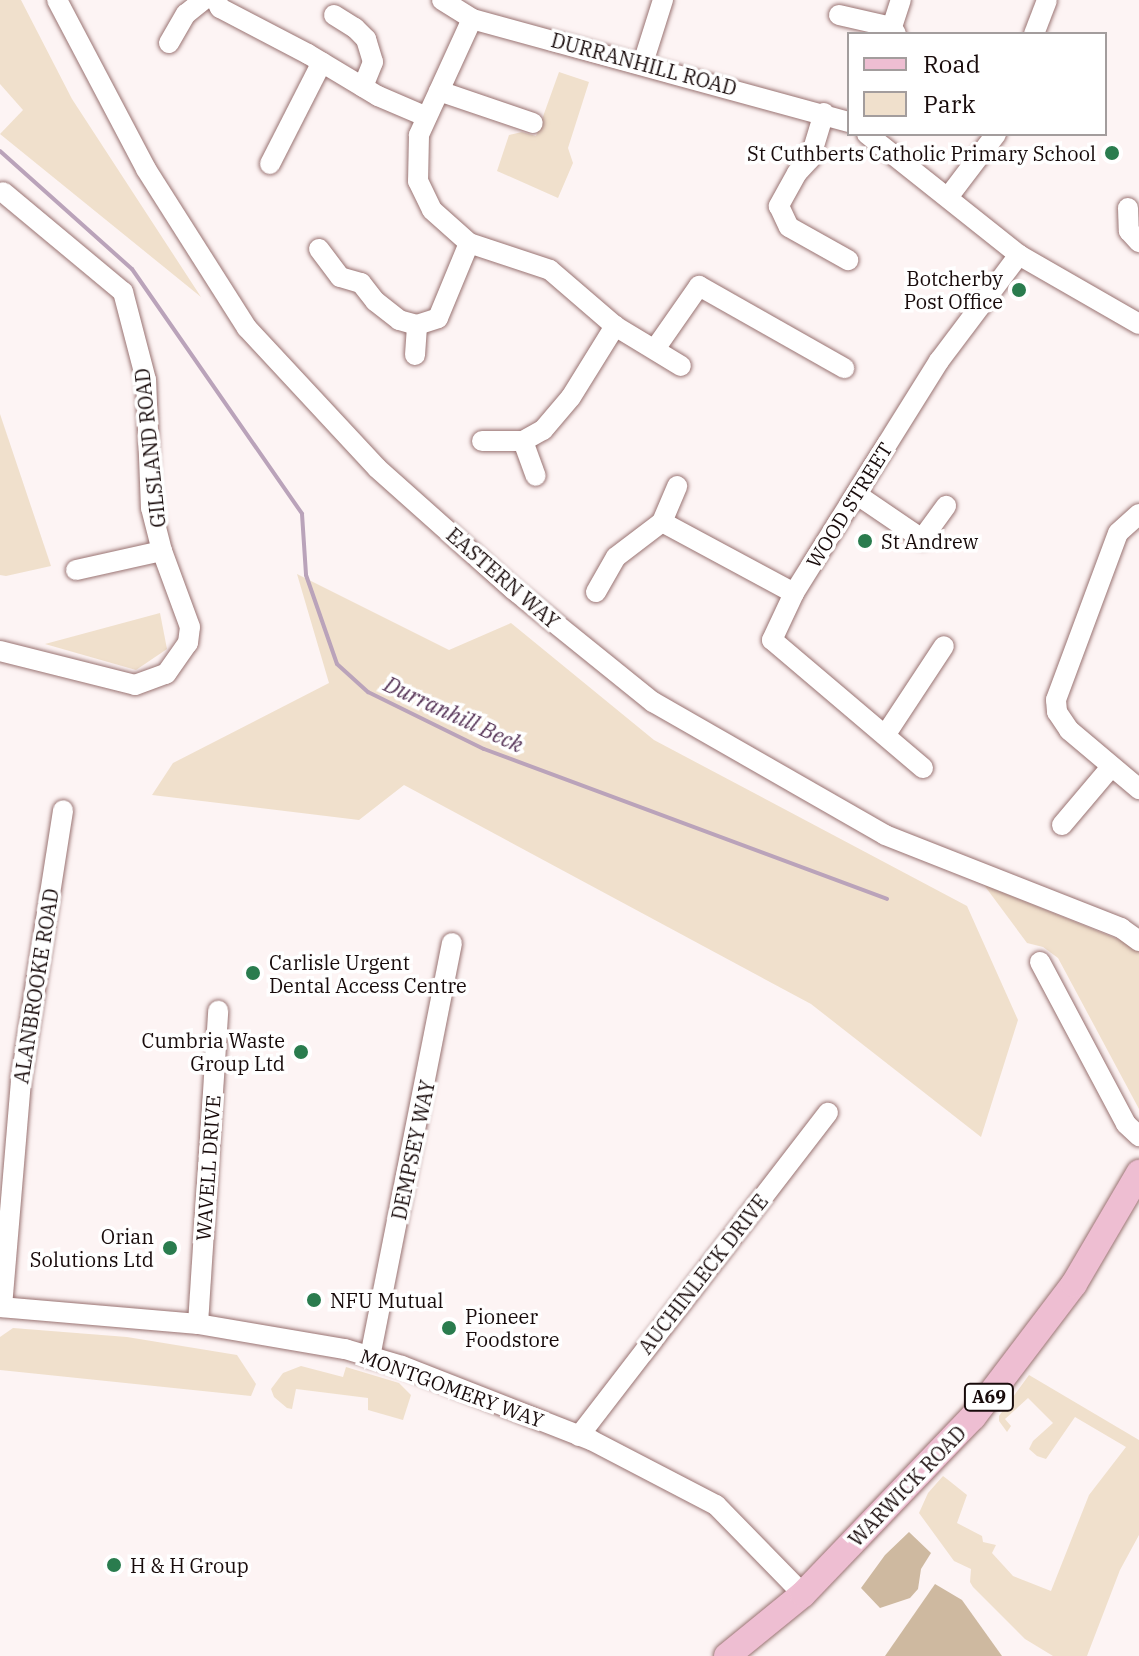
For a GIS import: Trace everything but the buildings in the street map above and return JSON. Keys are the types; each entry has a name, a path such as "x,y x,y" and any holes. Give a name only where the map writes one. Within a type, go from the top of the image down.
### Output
{"main road":[{"name":"WARWICK ROAD","path":"803,1594 973,1417 1023,1356 1074,1284 1139,1173"},
{"name":"A69","path":"727,1656 803,1594"}],"street":[{"name":"EASTERN WAY","path":"57,0 146,169 247,328 377,468 514,590 653,702 885,835 1121,928 1139,941"},
{"path":"169,43 186,14 203,0"},
{"path":"216,0 220,8 363,87 427,117"},
{"name":"DURRANHILL ROAD","path":"442,0 472,19 643,63 847,121"},
{"path":"643,63 663,0"},
{"path":"839,15 894,30 901,0"},
{"path":"1035,32 1047,0"},
{"path":"334,15 366,39 373,62 363,87"},
{"path":"472,19 419,135 418,181 432,210 469,243 550,270 615,326 681,366"},
{"path":"270,164 322,62"},
{"path":"439,91 533,123"},
{"path":"824,113 810,159 797,173 779,206 789,227 848,260"},
{"path":"873,136 1019,255 1139,324"},
{"path":"949,196 994,136"},
{"name":"GILSLAND ROAD","path":"0,651 124,684 145,683 166,674 188,643 190,627 162,551 151,508 146,380 123,292 3,192"},
{"path":"1128,208 1129,231 1139,242"},
{"path":"319,249 340,277 361,283 375,301 399,320 417,325 438,318 469,243"},
{"name":"WOOD STREET","path":"923,768 772,640 794,593 939,361 1019,255"},
{"path":"655,349 699,286 844,368"},
{"path":"415,355 417,325"},
{"path":"482,441 523,441 543,430 571,397 615,326"},
{"path":"523,441 536,476"},
{"path":"596,592 616,557 662,522 677,486"},
{"path":"856,494 922,539 946,506"},
{"path":"1139,514 1118,533 1056,700 1062,722 1139,789"},
{"path":"662,522 794,593"},
{"path":"76,570 162,551"},
{"path":"886,734 944,646"},
{"path":"1062,825 1111,767"},
{"name":"ALANBROOKE ROAD","path":"1,1307 21,1079 63,810"},
{"name":"DEMPSEY WAY","path":"370,1357 452,943"},
{"path":"1040,962 1126,1124 1139,1136"},
{"name":"WAVELL DRIVE","path":"198,1324 218,1011"},
{"name":"AUCHINLECK DRIVE","path":"579,1436 828,1113"},
{"name":"MONTGOMERY WAY","path":"1,1307 198,1324 370,1357 579,1436 716,1505 803,1594"}],"green space":[{"path":"0,0 21,0 72,99 201,297 0,134 23,110 0,84"},
{"path":"559,72 589,82 568,148 573,163 558,198 497,171 509,135 522,132 536,136"},
{"path":"0,414 51,566 6,576 0,575"},
{"path":"297,574 449,650 511,623 654,740 967,906 1018,1020 981,1137 811,1004 404,785 359,820 152,795 173,763 329,683"},
{"path":"160,613 167,649 136,670 45,644"},
{"path":"984,885 1125,942 1139,952 1139,1109 1058,958 1043,947 1027,943"},
{"path":"13,1328 127,1337 237,1355 256,1384 251,1396 0,1370 0,1337"},
{"path":"301,1366 343,1377 346,1367 399,1383 411,1395 403,1420 368,1410 368,1398 296,1389 292,1409 287,1408 274,1397 271,1389 283,1373"},
{"path":"1029,1375 1139,1440 1139,1535 1120,1570 1087,1656 1053,1656 1025,1639 973,1587 970,1582 971,1569 954,1561 919,1513 928,1493 943,1476 967,1495 957,1523 982,1536 983,1542 996,1545 992,1553 1013,1576 1051,1591 1089,1495 1126,1447 1075,1417 1046,1459 1037,1456 1029,1449 1033,1441 1053,1423 1028,1398 1005,1419 1011,1426 1007,1432 999,1421 999,1416"}],"shaded area":[{"path":"909,1532 931,1553 921,1569 918,1589 910,1598 880,1608 861,1588 885,1555"},
{"path":"935,1584 962,1600 1002,1656 885,1656"}],"waterway":[{"name":"Durranhill Beck","path":"0,151 132,269 302,514 306,575 337,664 368,692 484,749 887,899"}],"place":[{"name":"St Cuthberts Catholic Primary School","path":"1112,153"},
{"name":"Botcherby Post Office","path":"1019,290"},
{"name":"St Andrew","path":"865,541"},
{"name":"Carlisle Urgent Dental Access Centre","path":"253,973"},
{"name":"Cumbria Waste Group Ltd","path":"301,1052"},
{"name":"Orian Solutions Ltd","path":"170,1248"},
{"name":"NFU Mutual","path":"314,1300"},
{"name":"Pioneer Foodstore","path":"449,1328"},
{"name":"H & H Group","path":"114,1565"}]}
